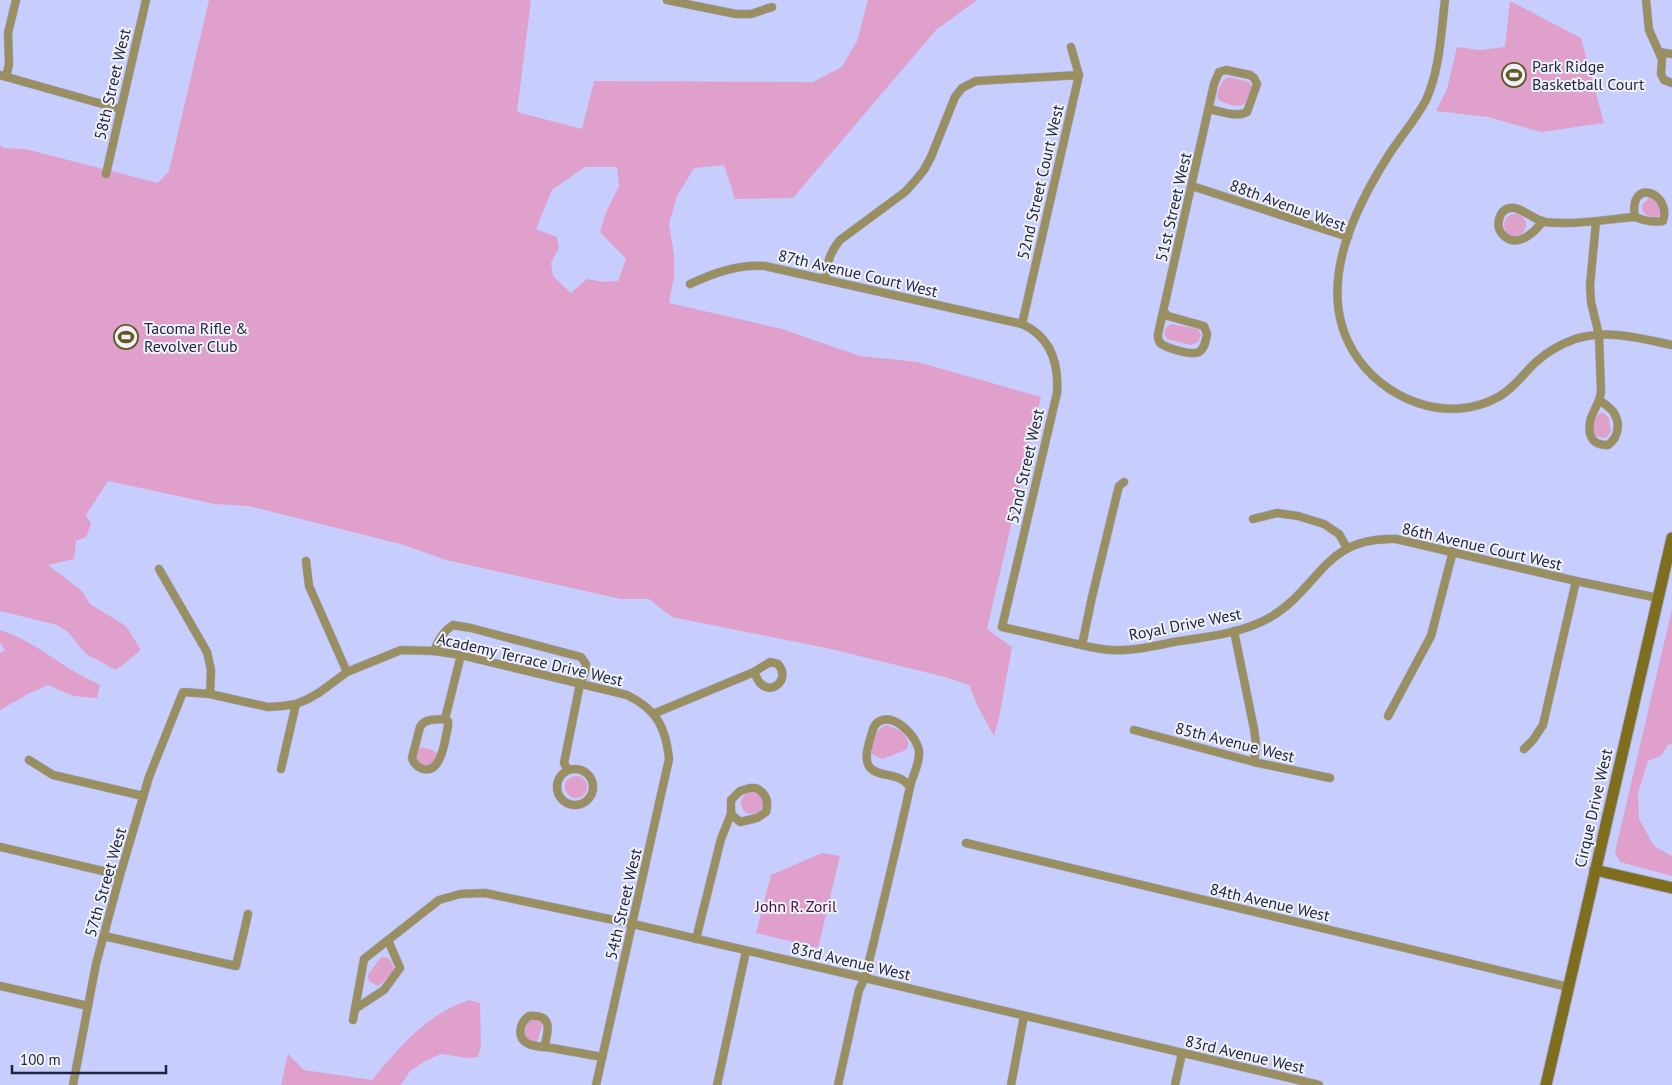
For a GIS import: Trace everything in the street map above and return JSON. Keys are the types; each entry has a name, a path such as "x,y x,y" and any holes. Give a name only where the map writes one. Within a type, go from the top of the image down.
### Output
{"street":[{"path":"16,0 8,33 9,64 3,76 120,109"},
{"name":"58th Street West","path":"106,174 146,0"},
{"path":"667,0 736,14 750,14 772,7"},
{"path":"1348,237 1367,193 1416,116 1431,87 1438,62 1445,0"},
{"path":"1646,0 1649,30 1662,59 1661,74 1664,80 1672,83"},
{"path":"0,42 8,33"},
{"name":"52nd Street Court West","path":"1022,324 1079,75 1072,47"},
{"path":"1659,52 1672,54"},
{"name":"51st Street West","path":"1164,312 1168,316 1204,326 1208,334 1202,349 1198,353 1169,348 1160,343 1158,334 1214,84 1219,72 1226,70 1250,75 1254,78 1257,84 1248,112 1235,114 1209,109"},
{"path":"825,279 828,259 840,240 905,192 924,170 955,97 962,88 976,81 1079,75"},
{"name":"88th Avenue West","path":"1192,186 1348,237 1337,281 1337,302 1344,331 1352,350 1371,374 1386,387 1413,401 1441,408 1456,409 1472,407 1487,402 1501,396 1536,362 1550,352 1574,340 1599,335 1630,335 1672,345"},
{"path":"1543,222 1522,240 1514,241 1507,239 1501,234 1498,225 1499,216 1510,208 1516,208 1543,222 1596,222 1635,217 1653,222 1662,221 1667,215 1668,207 1663,198 1655,192 1648,192 1642,194 1636,202 1635,217"},
{"path":"1596,222 1590,285 1591,302 1599,335 1600,400 1588,424 1591,438 1595,443 1608,445 1614,441 1618,428 1616,416 1600,400"},
{"name":"87th Avenue Court West","path":"690,284 740,266 765,266 1022,324"},
{"name":"52nd Street West","path":"1002,627 1058,382 1052,353 1046,342 1034,329 1022,324"},
{"path":"1082,645 1117,494 1124,482"},
{"path":"1253,518 1277,513 1298,516 1324,524 1339,534 1347,548"},
{"name":"Cirque Drive West","path":"1546,1085 1658,598 1670,560 1672,538"},
{"name":"86th Avenue Court West","path":"1347,548 1364,542 1396,539 1658,598"},
{"name":"Royal Drive West","path":"1002,627 1082,645 1114,650 1139,649 1234,631 1268,618 1288,605 1307,587 1327,563 1347,548"},
{"path":"1388,716 1431,636 1453,551"},
{"path":"306,562 309,586 347,672"},
{"path":"159,569 207,652 211,670 210,694"},
{"path":"1524,749 1534,740 1543,725 1576,581"},
{"path":"434,650 447,628 453,625 582,656 586,664 580,684 564,763 568,770"},
{"path":"1234,631 1254,729 1256,744 1254,762"},
{"name":"Academy Terrace Drive West","path":"183,692 210,694 268,707 296,704 320,692 347,672 400,650 434,650 627,695 646,706 654,714 663,729"},
{"path":"446,719 422,723 412,758 414,763 420,768 431,769 439,762 448,726 446,719 461,655"},
{"path":"654,714 754,672"},
{"name":"57th Street West","path":"73,1085 96,964 120,875 149,777 183,692"},
{"path":"281,769 296,704"},
{"path":"838,1085 859,990 864,978 919,757 919,746 900,723 881,720 873,729 867,750 868,765 875,772 902,779 908,783 910,788"},
{"name":"54th Street West","path":"596,1085 669,759 668,746 663,729"},
{"name":"85th Avenue West","path":"1134,730 1254,762 1330,778"},
{"path":"29,760 52,775 143,796"},
{"path":"568,770 584,772 592,780 593,786 590,797 581,804 576,805 564,801 558,792 559,780 568,770"},
{"path":"696,939 721,839 731,814 731,800 740,791 756,788 765,795 767,806 766,812 762,816 740,822 731,814"},
{"name":"84th Avenue West","path":"966,843 1568,987"},
{"path":"0,847 120,875"},
{"path":"1595,870 1672,888"},
{"name":"83rd Avenue West","path":"353,1020 364,959 439,900 472,892 497,895 633,924 1319,1085"},
{"path":"104,936 236,966 248,914"},
{"path":"355,1009 384,990 400,968 388,940"},
{"path":"717,1085 746,951"},
{"path":"0,986 88,1006"},
{"path":"544,1047 548,1033 546,1019 541,1016 529,1016 522,1024 521,1036 529,1044 544,1047 602,1057"},
{"path":"1011,1085 1024,1016"},
{"path":"1175,1085 1182,1053"}],"green space":[{"path":"209,0 531,0 517,112 582,129 594,81 813,82 842,67 857,41 868,0 977,0 936,30 793,198 735,199 724,165 694,168 677,196 669,224 674,254 674,276 669,303 782,329 860,356 918,362 1041,397 987,629 1012,647 994,736 977,705 969,685 945,677 831,649 672,617 649,599 621,599 446,560 404,545 249,506 215,504 108,481 86,515 91,524 86,537 76,541 74,559 48,565 82,591 90,604 126,626 141,650 116,670 86,654 68,632 57,625 0,611 0,145 3,148 25,149 158,183 169,171","holes":["585,167 617,167 619,186 606,212 600,232 626,259 618,281 604,282 587,279 571,293 553,276 551,263 559,248 557,237 536,229 552,190"]},
{"path":"1510,1 1581,38 1604,123 1541,132 1488,117 1436,111 1447,89 1457,47 1480,50 1505,47"},
{"path":"1229,77 1249,82 1252,86 1243,105 1228,104 1217,98 1222,83"},
{"path":"1649,198 1656,198 1662,212 1657,217 1651,218 1643,212 1642,205"},
{"path":"1515,214 1523,217 1526,225 1523,233 1515,236 1507,233 1504,225 1507,217"},
{"path":"1171,324 1198,329 1201,335 1198,342 1191,345 1167,339 1164,333"},
{"path":"1600,413 1604,413 1609,418 1611,431 1607,437 1603,438 1596,436 1594,430 1595,421"},
{"path":"1672,609 1672,744 1668,745 1661,756 1648,761 1638,793 1639,819 1654,846 1672,856 1672,876 1620,862 1615,852"},
{"path":"0,630 26,641 69,669 100,685 97,698 73,696 48,685 0,710 0,653 5,650 0,643"},
{"path":"886,725 903,733 908,741 908,745 906,750 882,759 872,754 872,746 879,729"},
{"path":"422,747 438,754 437,759 429,766 418,762 416,756 417,749"},
{"path":"572,776 580,776 587,783 587,791 580,798 572,798 565,791 565,783"},
{"path":"752,792 760,795 763,803 760,811 752,814 744,811 741,803 744,795"},
{"name":"John R. Zoril","path":"822,853 840,856 818,948 756,933 771,875"},
{"path":"380,958 390,959 395,970 377,986 369,981 368,975"},
{"path":"469,1000 480,1003 481,1046 478,1057 469,1058 441,1054 425,1061 410,1071 401,1085 281,1085 288,1054 304,1070 372,1080 403,1044 427,1023 440,1013"},
{"path":"535,1017 542,1022 536,1044 528,1041 524,1033 528,1022"}],"place":[{"name":"Park Ridge Basketball Court","path":"1514,75"},
{"name":"Tacoma Rifle & Revolver Club","path":"126,337"}]}
